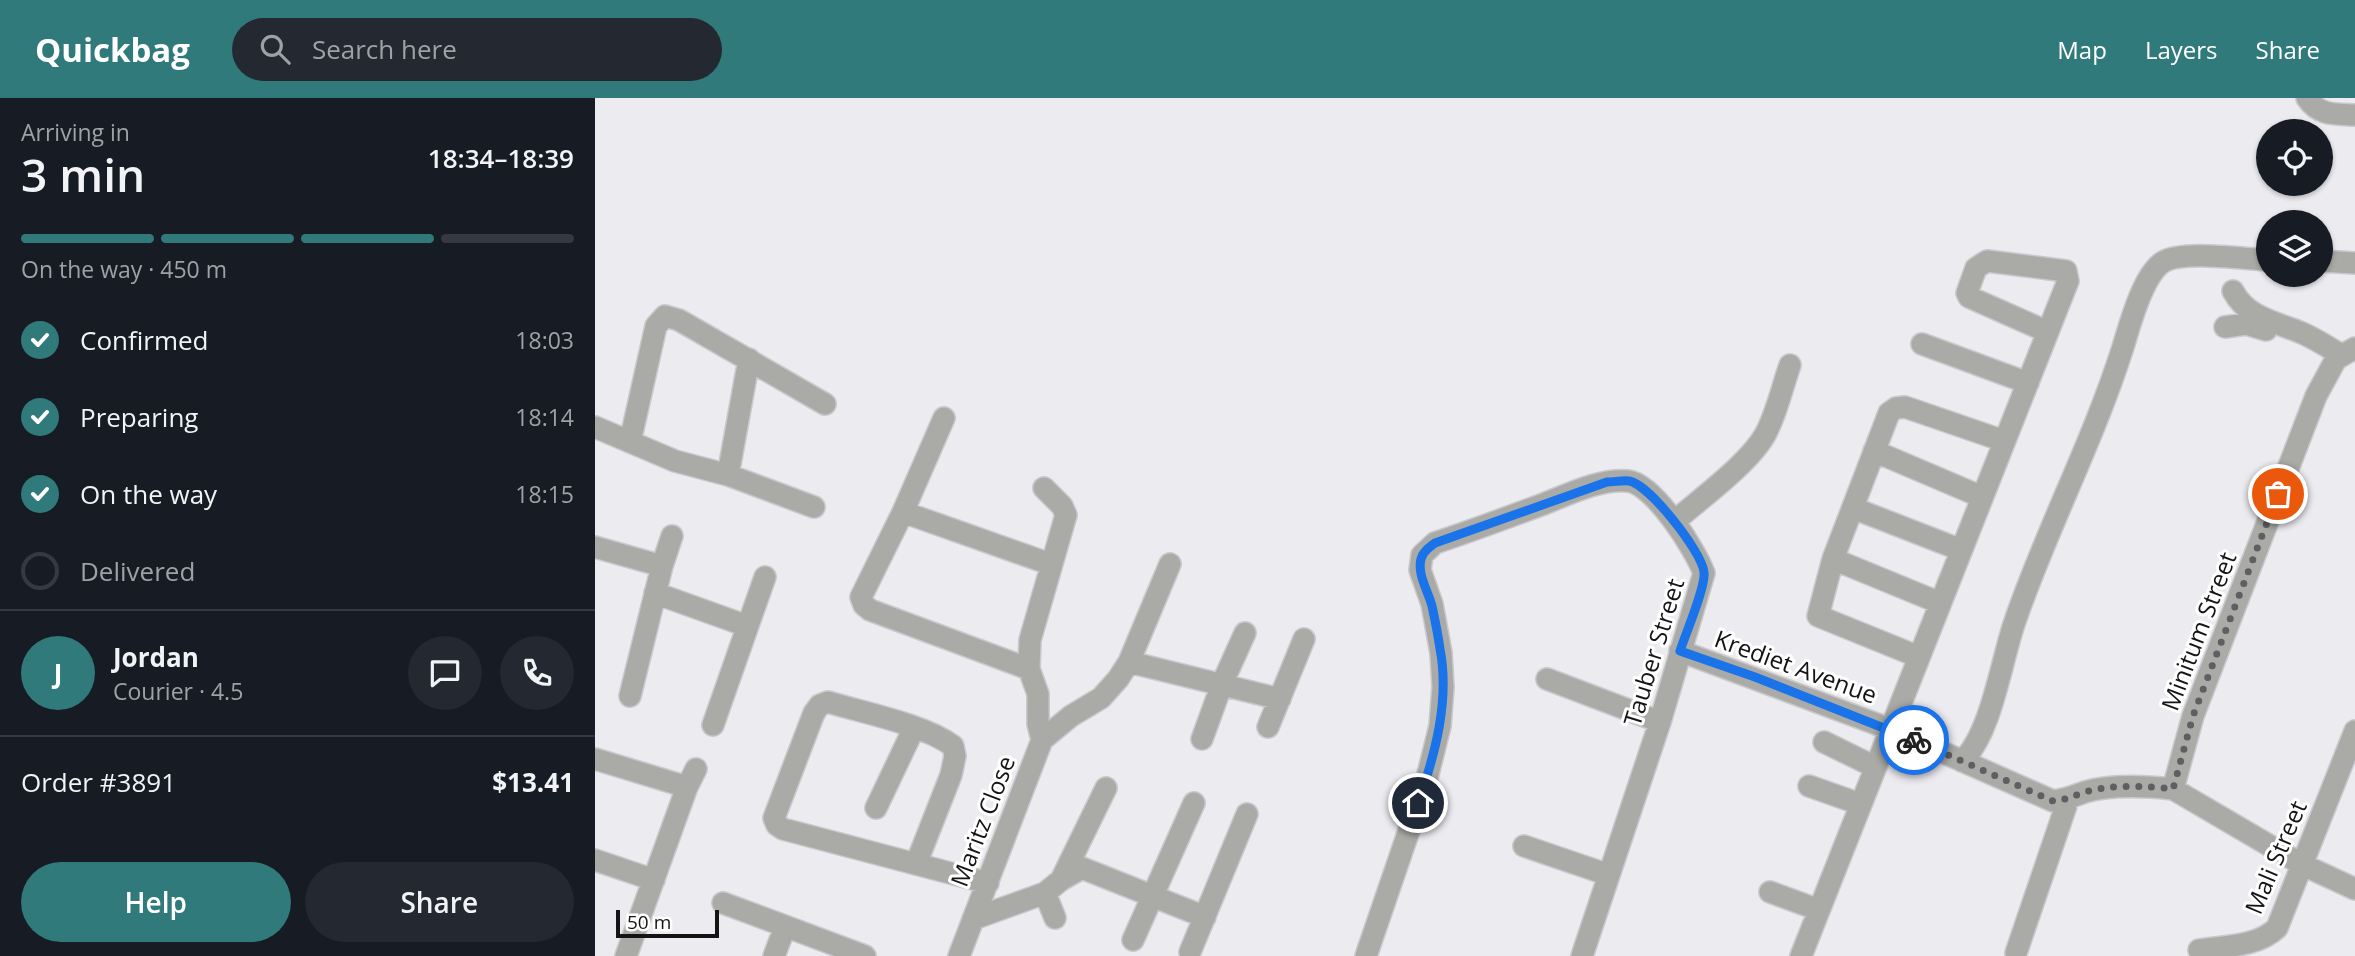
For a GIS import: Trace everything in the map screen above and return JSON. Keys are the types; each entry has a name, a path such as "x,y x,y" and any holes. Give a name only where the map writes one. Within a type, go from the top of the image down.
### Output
{"street":[{"path":"2307,98 2316,109 2326,114 2355,114"},
{"path":"1962,761 1979,741 2018,612 2111,384 2130,324 2154,270 2162,263 2182,255 2256,259"},
{"path":"1801,956 2069,281 2066,271 1987,261 1976,268 1969,297 2048,332"},
{"path":"2333,262 2355,263"},
{"path":"2233,291 2247,310 2344,354"},
{"path":"630,442 656,326 661,319 670,316 825,404"},
{"path":"2225,327 2246,324 2344,354"},
{"path":"1922,344 2028,383"},
{"name":"Minitum Street","path":"2173,789 2193,716 2316,396 2344,354"},
{"path":"728,475 749,359"},
{"path":"1675,521 1752,452 1765,436 1790,365"},
{"path":"1919,657 1818,616 1833,559 1874,451 1889,413 1896,408 1905,407 2004,441"},
{"path":"944,418 903,512 861,597 870,610 1028,669"},
{"path":"595,427 675,461 728,475 814,507"},
{"path":"1874,451 1982,497"},
{"name":"Tauber Street","path":"1366,956 1427,778 1440,726 1443,687 1441,653 1432,604 1420,570 1421,559 1426,550 1435,543 1607,482 1629,481 1644,488 1675,521 1699,559 1704,573 1660,722 1582,956"},
{"path":"1042,740 1038,724 1040,705 1028,669 1030,640 1066,515 1062,506 1044,488"},
{"path":"1853,508 1961,550"},
{"path":"903,512 1050,564"},
{"path":"630,696 672,536"},
{"path":"595,547 662,566"},
{"path":"1833,559 1940,603"},
{"name":"Maritz Close","path":"960,956 1042,740 1071,716 1101,698 1118,679 1129,662 1170,564"},
{"path":"713,725 765,577"},
{"path":"655,593 747,626"},
{"path":"1202,739 1222,684 1245,634"},
{"path":"1268,727 1304,639"},
{"name":"Krediet Avenue","path":"1680,651 1890,729 2053,801 2068,800 2085,792 2115,788 2173,789 2301,864 2355,889"},
{"path":"1129,662 1280,699"},
{"path":"1547,679 1660,722"},
{"path":"916,864 951,775 955,757 953,746 914,728 828,702 820,705 814,713 774,818 777,825 783,829 988,883"},
{"path":"876,808 914,728"},
{"name":"Mali Street","path":"2199,950 2256,941 2267,937 2277,928 2355,731"},
{"path":"1824,742 1875,767"},
{"path":"595,759 691,778 626,956"},
{"path":"1809,786 1860,804"},
{"path":"1055,918 1053,886 1106,788"},
{"path":"2015,953 2068,800"},
{"path":"1133,940 1193,803"},
{"path":"1190,952 1247,814"},
{"path":"1524,846 1609,875"},
{"path":"595,860 654,880"},
{"path":"973,919 1053,886 1082,869 1205,917"},
{"path":"1770,892 1819,910"},
{"path":"723,903 865,956"},
{"path":"774,956 785,927"}],"way so far":[{"path":"1914,740 2053,801 2068,800 2085,792 2115,788 2173,789 2193,716 2278,494"}],"route":[{"path":"1418,803 1440,726 1443,687 1441,653 1432,604 1420,570 1422,555 1435,543 1607,482 1629,481 1644,488 1675,521 1699,559 1704,573 1702,585 1680,651 1755,677 1914,740"}]}
